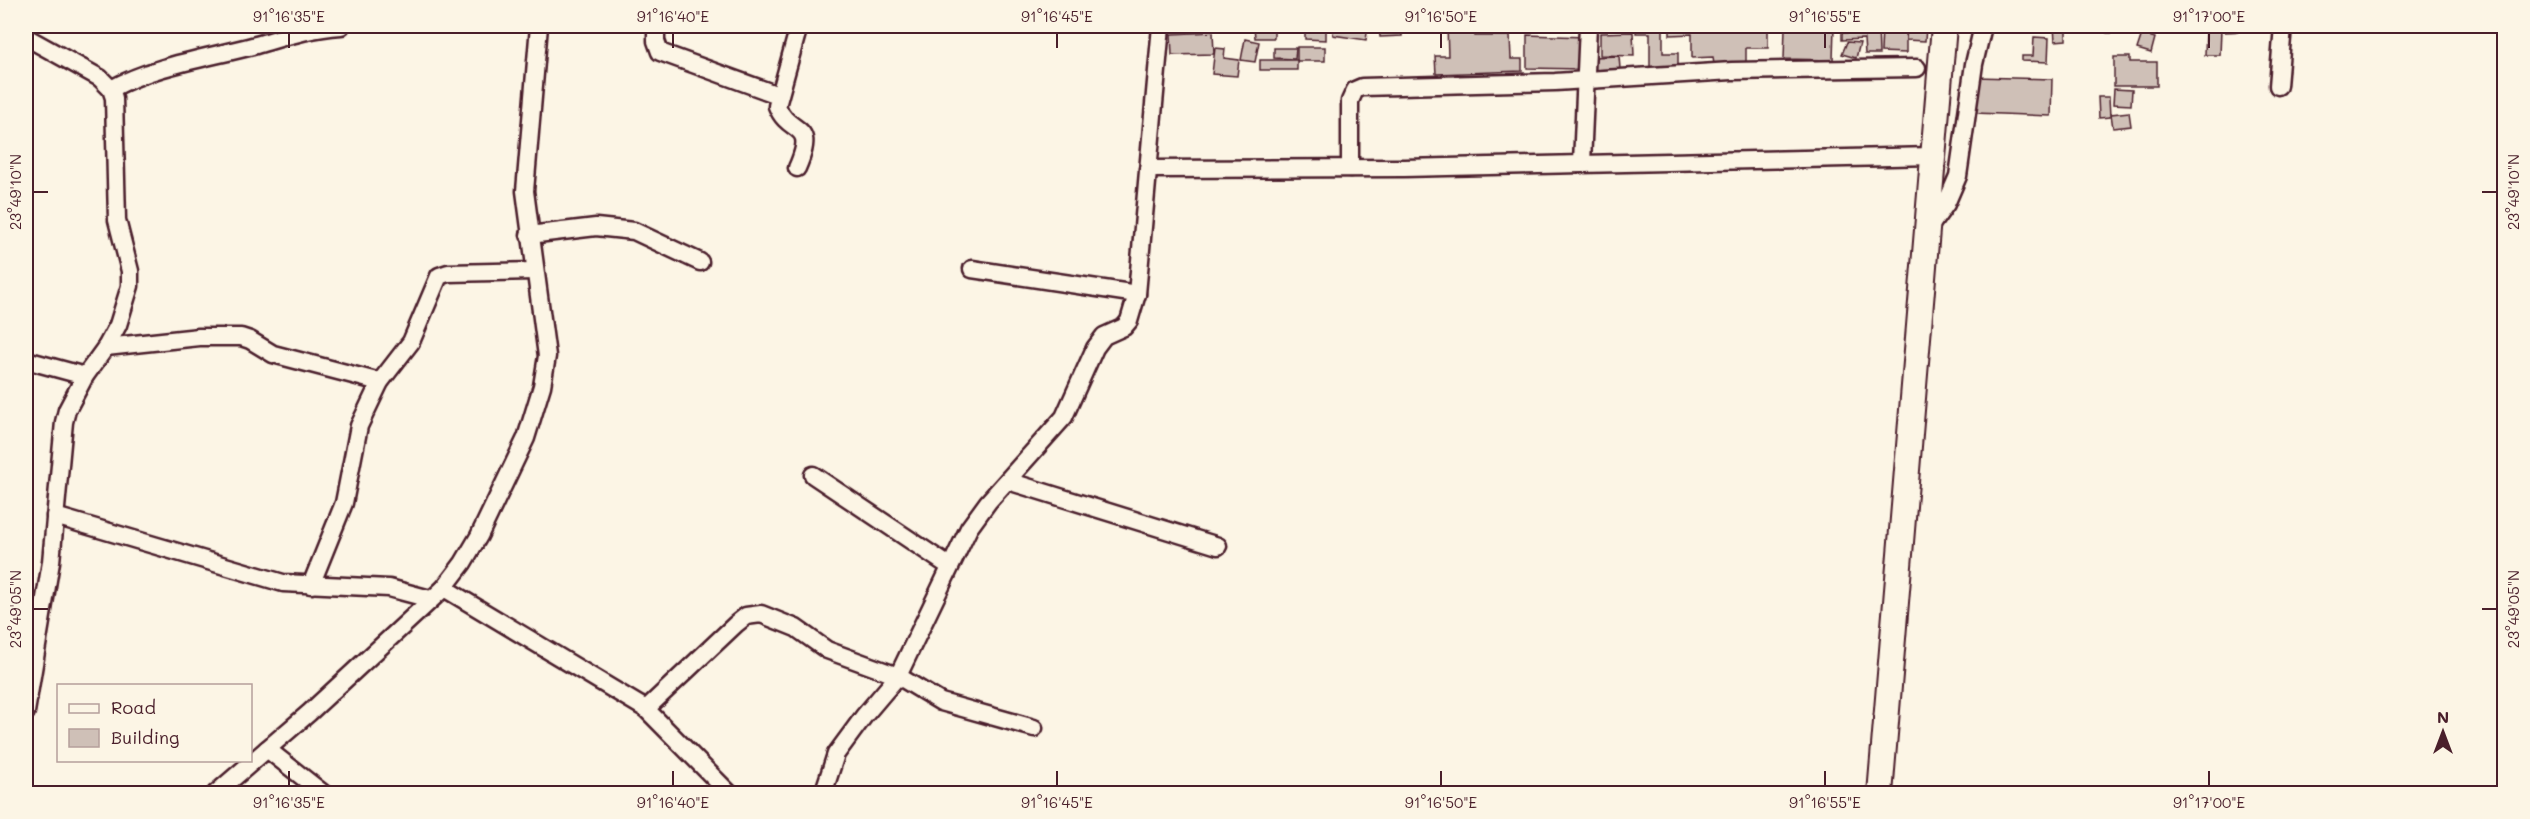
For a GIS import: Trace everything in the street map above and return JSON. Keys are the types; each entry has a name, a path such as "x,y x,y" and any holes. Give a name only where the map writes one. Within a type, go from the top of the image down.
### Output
{"street":[{"path":"111,89 128,80 228,51 292,34 340,26"},
{"path":"252,762 309,713 444,588 463,563 479,536 517,457 536,409 547,356 542,310 529,235 525,191 537,66 538,26"},
{"path":"656,26 656,41 660,52 778,95"},
{"path":"797,168 805,151 804,139 795,126 781,114 777,106 778,95 799,26"},
{"path":"823,794 836,754 897,676 949,566 977,517 1064,417 1095,348 1104,336 1124,327 1130,321 1137,294 1161,26"},
{"path":"1582,163 1588,26"},
{"path":"1880,794 1907,446 1928,229 1944,26"},
{"path":"1928,229 1946,204 1958,176 1974,64 1983,26"},
{"path":"2278,86 2283,26"},
{"path":"26,37 100,78 111,89 115,115 117,220 130,279 126,302 106,347 85,376 67,410 64,422 51,562 26,712"},
{"path":"1350,168 1350,101 1355,90 1362,87 1586,80 1732,71 1917,68"},
{"path":"1148,169 1350,168 1933,156"},
{"path":"529,235 596,227 634,231 700,262"},
{"path":"972,269 1137,294"},
{"path":"311,585 344,503 359,426 380,382 411,342 425,313 436,280 442,274 534,272"},
{"path":"106,347 199,337 241,337 273,354 380,382"},
{"path":"26,360 85,376"},
{"path":"813,475 949,566"},
{"path":"1008,481 1218,546"},
{"path":"55,516 257,577 311,585 389,588 430,599"},
{"path":"444,588 646,709 730,794"},
{"path":"646,709 736,624 751,614 761,614 796,628 827,650 897,676 941,702 1034,728"},
{"path":"267,749 324,794"},
{"path":"214,794 252,762"}],"building":[{"path":"1176,26 1216,26 1216,29 1176,30"},
{"path":"1254,26 1274,26 1274,38 1255,38"},
{"path":"1305,26 1326,27 1326,40 1305,39"},
{"path":"1334,26 1368,26 1366,40 1333,35"},
{"path":"1379,26 1402,26 1402,36 1380,37"},
{"path":"1447,26 1475,26 1475,36 1510,36 1511,59 1522,59 1522,71 1436,74 1435,56 1448,56"},
{"path":"1636,26 1663,26 1663,53 1678,53 1678,67 1650,67 1650,33 1636,33"},
{"path":"1670,26 1768,26 1768,48 1746,48 1746,64 1714,65 1713,57 1692,58 1692,34 1670,35"},
{"path":"1815,26 1834,26 1833,60 1784,59 1785,28 1815,29"},
{"path":"1862,26 1878,26 1879,54 1865,54 1864,39 1842,40 1842,33 1862,32"},
{"path":"1882,26 1906,26 1906,53 1881,52"},
{"path":"1907,26 1926,26 1925,41 1906,40"},
{"path":"2054,26 2066,26 2066,40 2055,41"},
{"path":"2087,26 2106,26 2106,31 2087,31"},
{"path":"2108,26 2123,26 2122,33 2107,33"},
{"path":"2225,26 2245,26 2245,31 2225,32"},
{"path":"2206,28 2221,29 2220,55 2205,55"},
{"path":"1213,32 1214,54 1172,55 1171,34"},
{"path":"1633,32 1634,56 1600,55 1600,33"},
{"path":"2142,34 2155,38 2151,53 2137,49"},
{"path":"1527,35 1584,37 1583,69 1527,68"},
{"path":"2034,37 2049,38 2048,62 2022,61 2022,56 2033,56"},
{"path":"1245,39 1259,42 1255,62 1241,60"},
{"path":"1847,42 1860,43 1856,58 1842,54"},
{"path":"1297,47 1325,47 1325,61 1297,61"},
{"path":"1215,48 1225,49 1224,58 1239,60 1237,76 1212,74"},
{"path":"1274,48 1296,48 1295,59 1274,58"},
{"path":"1619,56 1620,69 1595,70 1594,57"},
{"path":"2114,57 2130,57 2130,62 2157,62 2157,86 2114,86"},
{"path":"1260,60 1297,60 1297,70 1260,70"},
{"path":"1976,77 2052,79 2051,116 1975,113"},
{"path":"2114,89 2132,90 2131,105 2113,104"},
{"path":"2098,97 2109,97 2110,117 2099,118"},
{"path":"2129,112 2131,126 2113,128 2111,114"}]}
